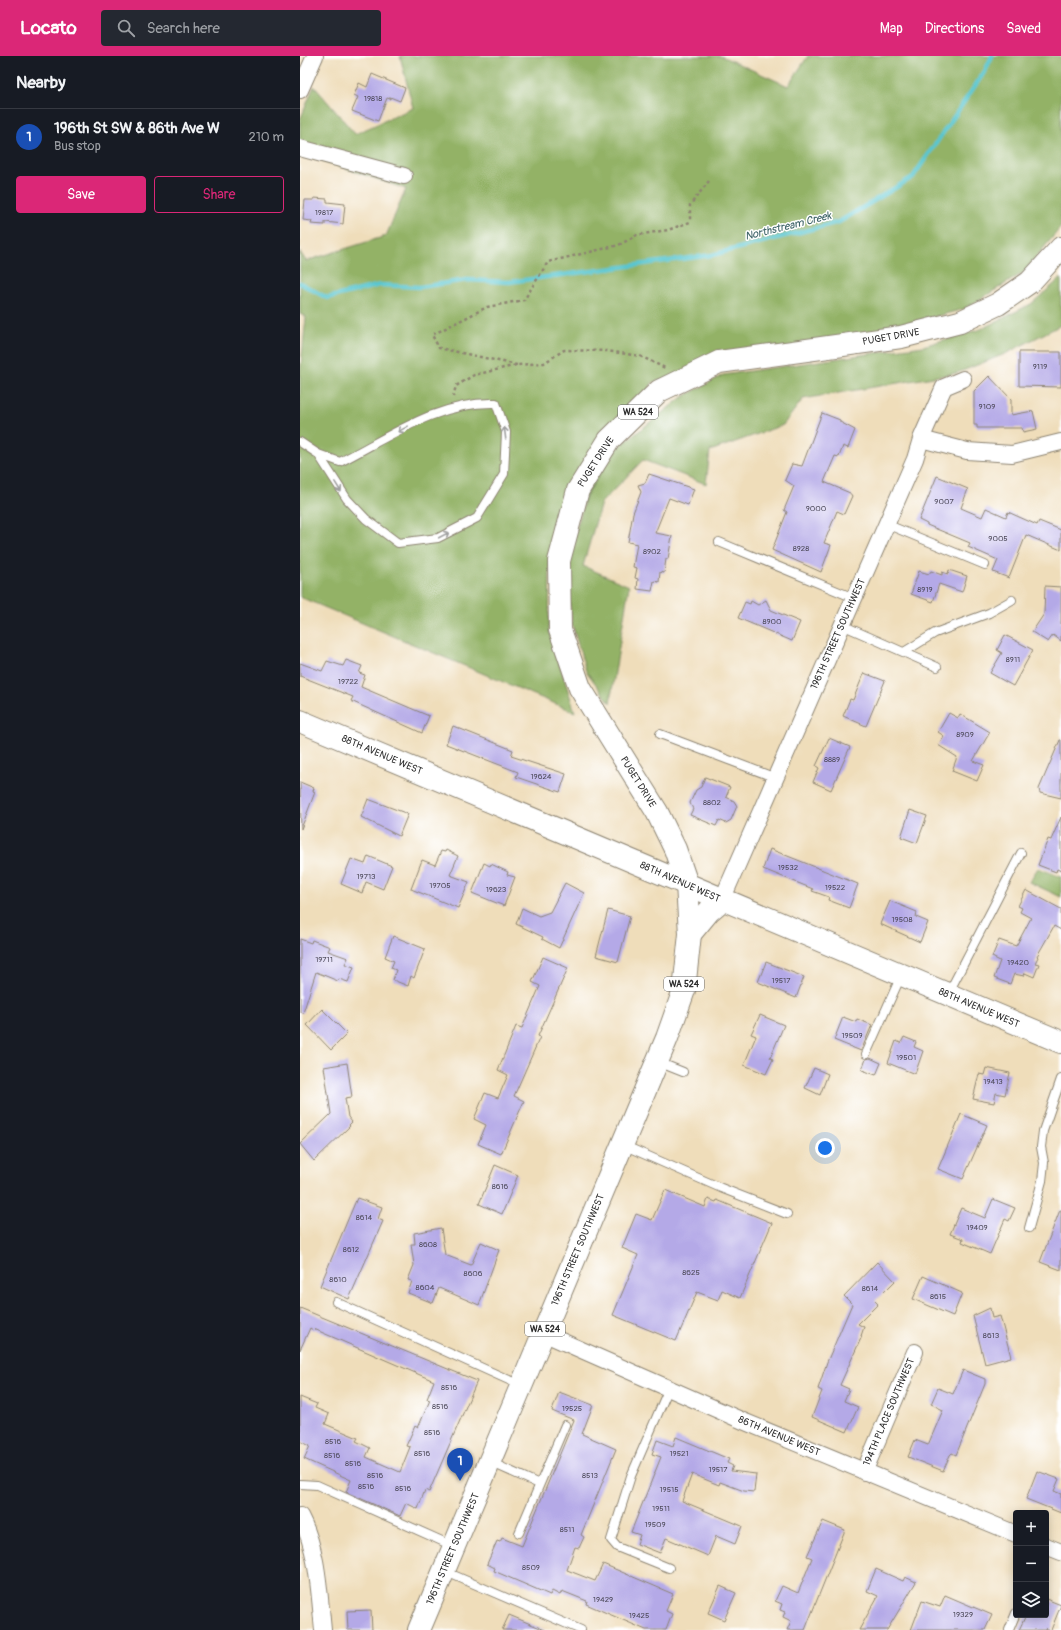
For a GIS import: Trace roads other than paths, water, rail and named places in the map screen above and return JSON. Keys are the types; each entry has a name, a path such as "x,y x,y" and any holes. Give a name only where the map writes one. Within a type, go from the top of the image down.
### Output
{"main road":[{"name":"PUGET DRIVE","path":"687,884 675,849 657,812 580,688 560,630 559,561 578,490 609,440 659,392 719,362 901,337 960,322 998,304 1030,282 1061,248"},
{"name":"88TH AVENUE WEST","path":"300,720 722,900 1061,1042"},
{"name":"196TH STREET SOUTHWEST","path":"419,1630 656,1062 684,990 690,934 687,884"},
{"path":"690,934 709,911 722,900"}],"street":[{"path":"300,90 315,56"},
{"path":"300,148 404,176"},
{"name":"196TH STREET SOUTHWEST","path":"722,900 915,459 921,440 944,387 964,379"},
{"path":"921,440 967,451 1012,454 1061,442"},
{"name":"86TH AVENUE WEST","path":"543,1333 864,1472 1013,1533"},
{"name":"194TH PLACE SOUTHWEST","path":"864,1472 915,1352"},
{"path":"300,1516 309,1534 313,1554 322,1630"},
{"path":"1049,1547 1061,1552"}],"lane":[{"path":"300,442 318,454 340,462 419,420 476,402 496,402 506,432 504,474 476,518 438,538 398,543 366,519 347,500 318,454"},
{"path":"886,524 986,565"},
{"path":"719,542 854,598"},
{"path":"904,652 935,633 988,612 1012,600"},
{"path":"842,625 937,667"},
{"path":"660,734 776,778"},
{"path":"948,994 1021,853"},
{"path":"866,1054 901,975"},
{"path":"656,1062 683,1072"},
{"path":"1029,1228 1042,1181 1044,1163 1041,1147 1043,1131 1061,1079"},
{"path":"622,1144 721,1188 786,1214"},
{"path":"336,1302 521,1385"},
{"path":"669,1388 631,1476 611,1540 617,1547 669,1568"},
{"path":"519,1533 564,1425"},
{"path":"489,1462 539,1484"},
{"path":"300,1484 317,1485 454,1546"},
{"path":"444,1570 581,1630"},
{"path":"1009,1630 1014,1618"}],"waterway":[{"name":"Northstream Creek","path":"300,283 327,298 380,285 420,287 467,280 509,282 712,255 839,222 913,177 985,71 992,56"}],"place":[{"name":"196th St SW & 86th Ave W","path":"460,1481"}]}
